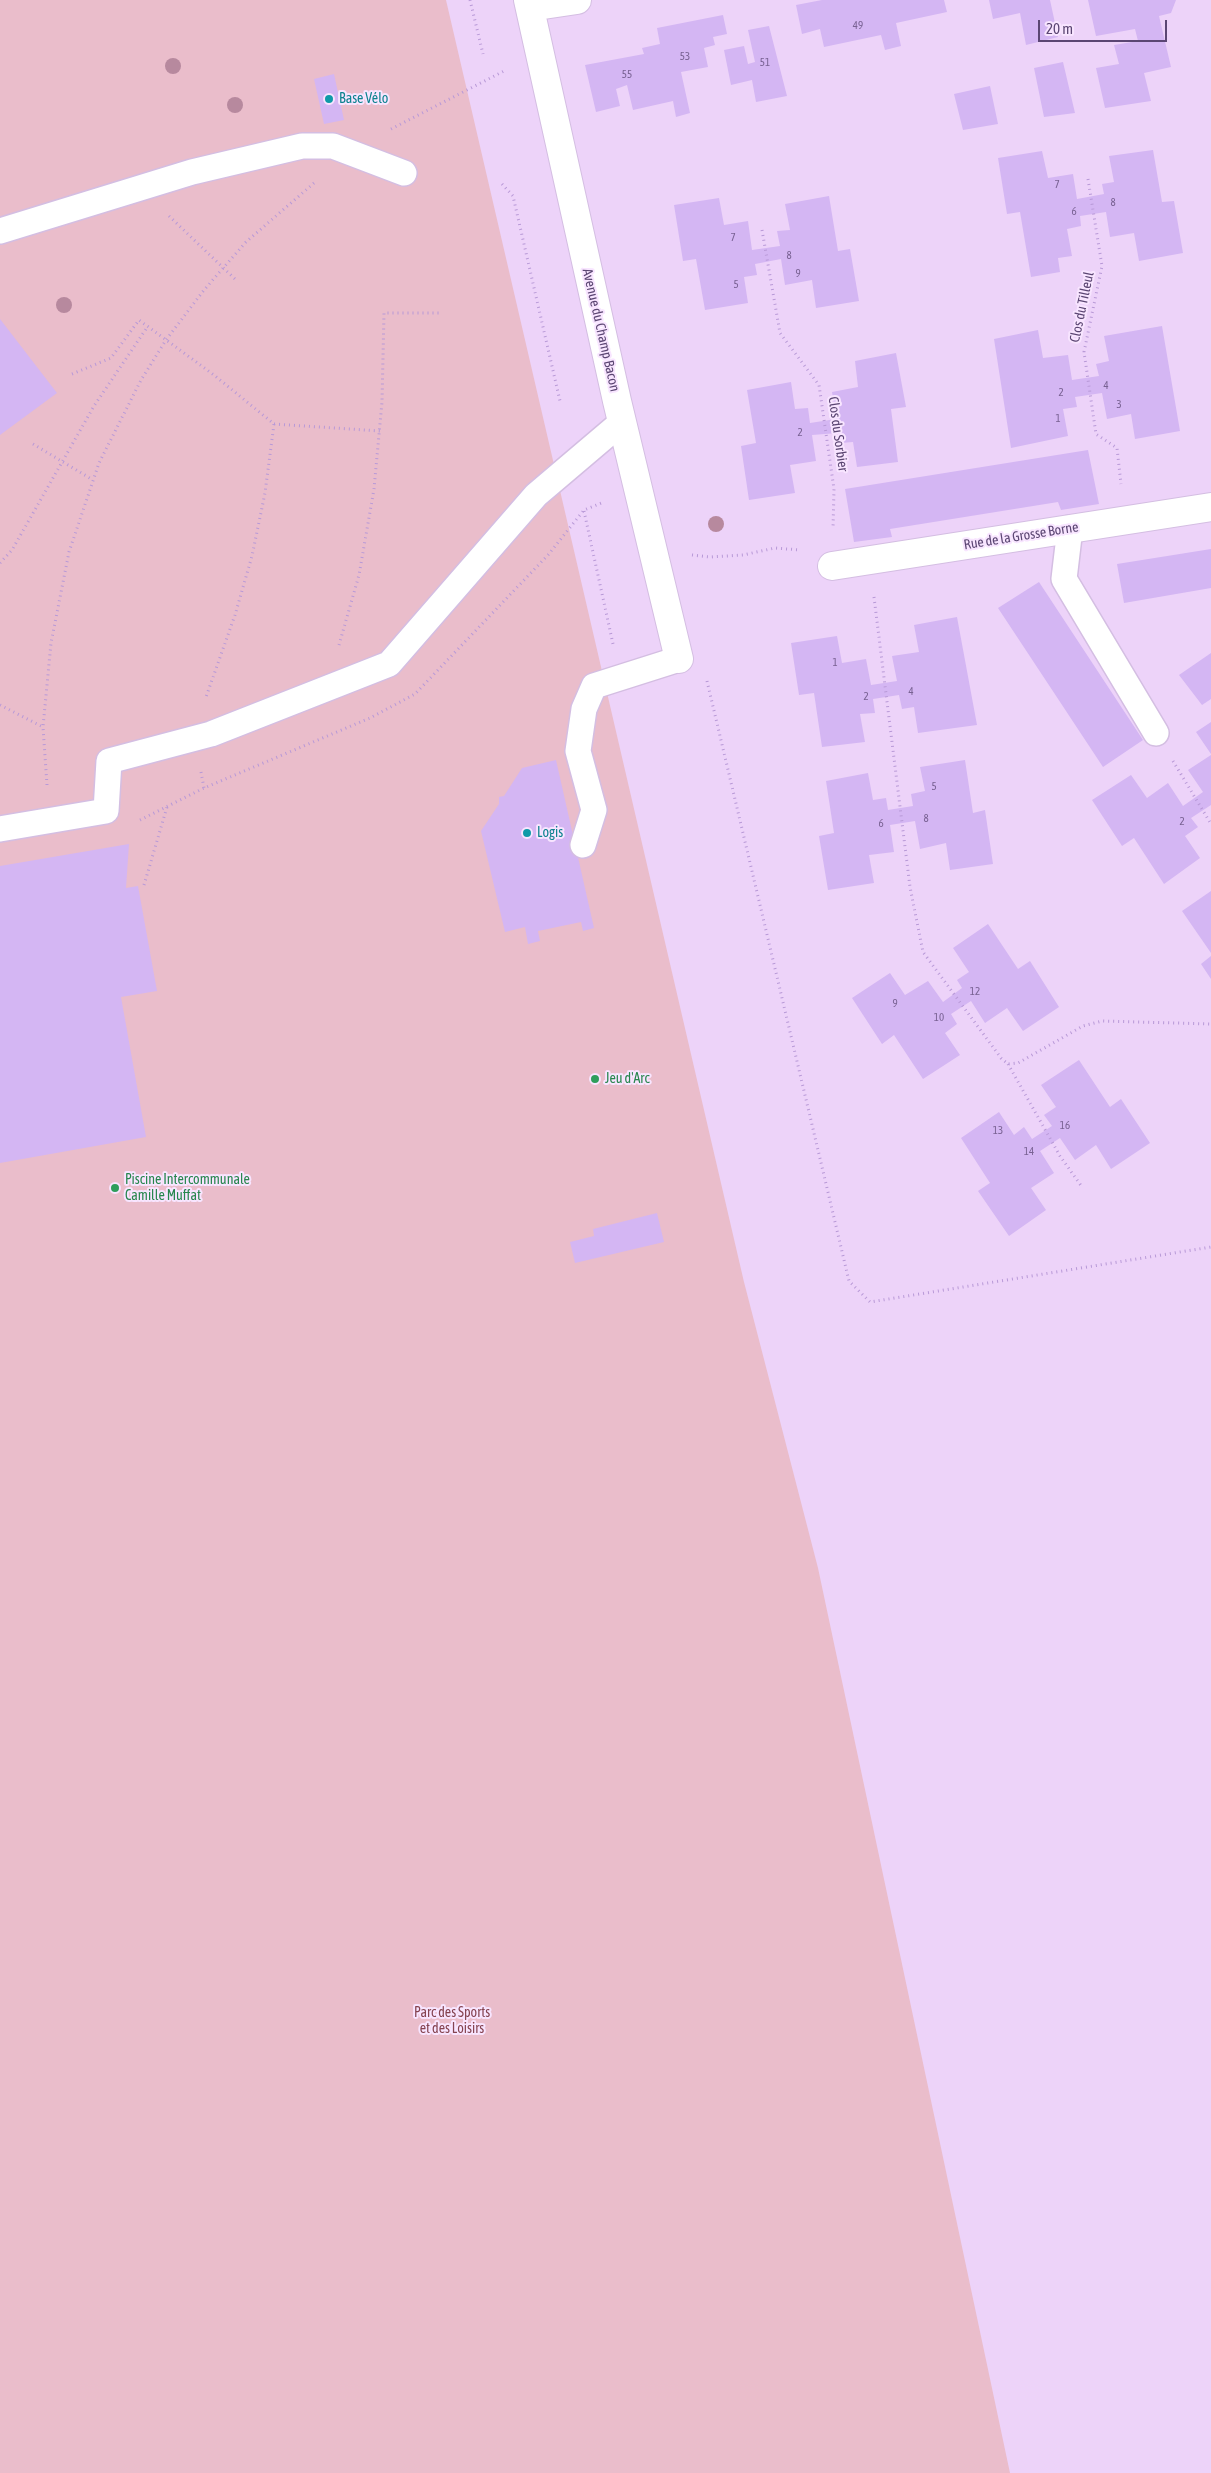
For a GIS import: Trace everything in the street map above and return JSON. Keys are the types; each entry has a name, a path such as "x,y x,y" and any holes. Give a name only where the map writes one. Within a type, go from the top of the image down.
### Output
{"street":[{"path":"529,4 577,0"},
{"name":"Avenue du Champ Bacon","path":"529,4 622,422 679,659"},
{"name":"Rue de la Grosse Borne","path":"832,566 1211,507"}],"lane":[{"path":"0,231 192,172 302,146 333,146 404,173"},
{"path":"0,829 106,811 109,761 193,739 389,664 536,495 622,422"},
{"path":"1070,528 1064,579 1156,733"},
{"path":"582,844 594,810 578,751 584,709 594,686 679,659"}],"path":[{"path":"470,0 483,54"},
{"path":"50,820 43,727 51,643 58,597 69,552 93,480 119,421 166,340 204,290 246,242 292,200 353,154 396,126 539,53"},
{"name":"Clos du Tilleul","path":"1088,179 1102,266 1084,352 1096,434 1117,448 1125,519"},
{"path":"502,184 513,196 560,401"},
{"path":"168,214 235,279"},
{"name":"Clos du Sorbier","path":"762,230 780,333 819,385 834,489 832,566"},
{"path":"370,718 353,678 338,650 359,575 367,533 380,431 384,313 442,313"},
{"path":"72,374 111,358 139,320 274,424 380,431"},
{"path":"0,564 12,550 94,406 148,326"},
{"path":"204,788 193,739 198,717 216,673 252,556 265,493 274,424"},
{"path":"34,444 93,480"},
{"path":"584,510 620,678"},
{"path":"652,551 710,557 742,555 775,548 807,551 832,566"},
{"path":"870,559 910,887 923,952 1000,1058 1008,1064 1060,1156 1082,1187"},
{"path":"679,659 706,680 849,1281 870,1302 1211,1248"},
{"path":"0,705 43,727"},
{"path":"1156,733 1211,824"},
{"path":"144,885 168,806"},
{"path":"1008,1064 1018,1063 1083,1026 1102,1021 1211,1024"}],"shaded area":[{"name":"Parc des Sports et des Loisirs","path":"0,0 1211,0 1211,2473 0,2473"}],"green space":[{"name":"Parc des Sports et des Loisirs","path":"0,0 446,0 744,1282 818,1568 1010,2473 0,2473"}],"building":[{"path":"822,0 944,0 947,12 896,23 901,46 885,50 881,35 824,47 820,29 802,34 796,5"},
{"path":"989,0 1050,0 1058,37 1026,45 1020,13 993,19"},
{"path":"1088,0 1176,0 1171,13 1159,16 1171,67 1144,73 1151,101 1105,108 1096,68 1119,64 1114,45 1138,41 1135,29 1096,36"},
{"path":"723,15 727,34 713,37 715,45 704,48 708,67 681,72 690,113 676,117 673,101 633,110 627,85 616,89 620,106 596,112 585,65 644,54 642,48 660,44 657,28"},
{"path":"769,26 787,96 756,102 752,80 731,85 724,50 744,46 748,64 755,62 748,30"},
{"path":"1063,62 1075,113 1044,117 1034,68"},
{"name":"Base Vélo","path":"334,74 344,120 324,124 314,79"},
{"path":"990,86 998,124 963,130 954,94"},
{"path":"1153,150 1162,202 1174,201 1183,253 1139,261 1134,233 1110,237 1106,212 1080,216 1081,226 1067,229 1072,256 1058,258 1060,272 1031,277 1020,212 1007,214 998,158 1042,151 1048,178 1073,174 1077,199 1104,194 1102,184 1114,182 1109,156"},
{"path":"829,196 838,251 850,249 859,301 816,308 812,280 785,285 781,259 755,264 757,275 744,277 748,303 705,310 696,259 683,261 674,205 719,198 724,225 748,221 752,250 780,246 777,231 790,230 785,204"},
{"path":"0,319 57,393 0,435"},
{"path":"1162,326 1180,431 1135,439 1131,414 1107,419 1102,393 1075,397 1077,407 1063,409 1068,436 1011,448 994,339 1038,330 1043,358 1068,355 1072,380 1099,376 1096,364 1109,361 1104,336"},
{"path":"896,353 906,407 891,409 898,462 857,467 853,442 840,443 838,433 812,435 816,461 790,465 795,493 749,500 741,446 756,443 747,390 791,382 795,409 808,408 810,423 836,419 832,392 858,387 855,361"},
{"path":"1088,450 1099,504 1061,510 1058,502 890,529 892,537 854,542 845,489"},
{"path":"1211,549 1211,588 1124,603 1117,564"},
{"path":"1039,582 1143,740 1103,767 998,608"},
{"path":"957,617 977,725 918,733 914,707 902,709 899,695 873,699 875,713 860,714 865,742 822,747 814,693 799,695 791,643 837,636 842,663 866,659 871,685 897,681 892,656 919,652 914,625"},
{"path":"1211,653 1211,699 1202,705 1179,675"},
{"path":"1211,722 1211,754 1196,732"},
{"path":"1211,755 1211,805 1191,818 1198,827 1185,836 1200,858 1164,884 1134,838 1122,846 1092,800 1131,775 1147,798 1168,783 1183,806 1203,792 1188,770"},
{"name":"Logis","path":"556,760 594,928 583,931 581,922 538,931 540,941 528,944 525,927 505,932 481,831 499,804 499,797 504,796 522,768"},
{"path":"965,760 973,813 985,810 993,864 950,870 946,843 920,849 915,821 890,825 894,852 869,855 874,883 828,890 819,836 834,833 826,781 868,773 873,800 886,798 888,810 913,806 911,794 925,791 920,767"},
{"path":"129,844 126,888 138,886 157,991 121,997 146,1137 0,1163 0,866"},
{"path":"1211,891 1211,953 1182,911"},
{"path":"988,924 1018,969 1030,961 1059,1007 1023,1031 1007,1008 985,1023 971,1001 951,1014 957,1024 945,1033 960,1055 923,1079 894,1035 882,1044 852,998 890,973 905,995 928,981 943,1002 962,988 957,980 969,972 953,948"},
{"path":"1211,956 1211,979 1201,964"},
{"path":"1079,1060 1110,1107 1121,1099 1150,1143 1111,1169 1096,1145 1075,1160 1060,1138 1040,1151 1054,1173 1031,1188 1046,1210 1009,1236 978,1191 990,1183 961,1138 999,1112 1014,1135 1024,1127 1032,1139 1052,1126 1044,1115 1056,1107 1041,1085"},
{"path":"657,1213 664,1242 575,1263 570,1242 594,1236 593,1229"}],"place":[{"name":"Base Vélo","path":"329,99"},
{"name":"Logis","path":"527,833"},
{"name":"Jeu d'Arc","path":"595,1079"},
{"name":"Piscine Intercommunale Camille Muffat","path":"115,1188"}]}
